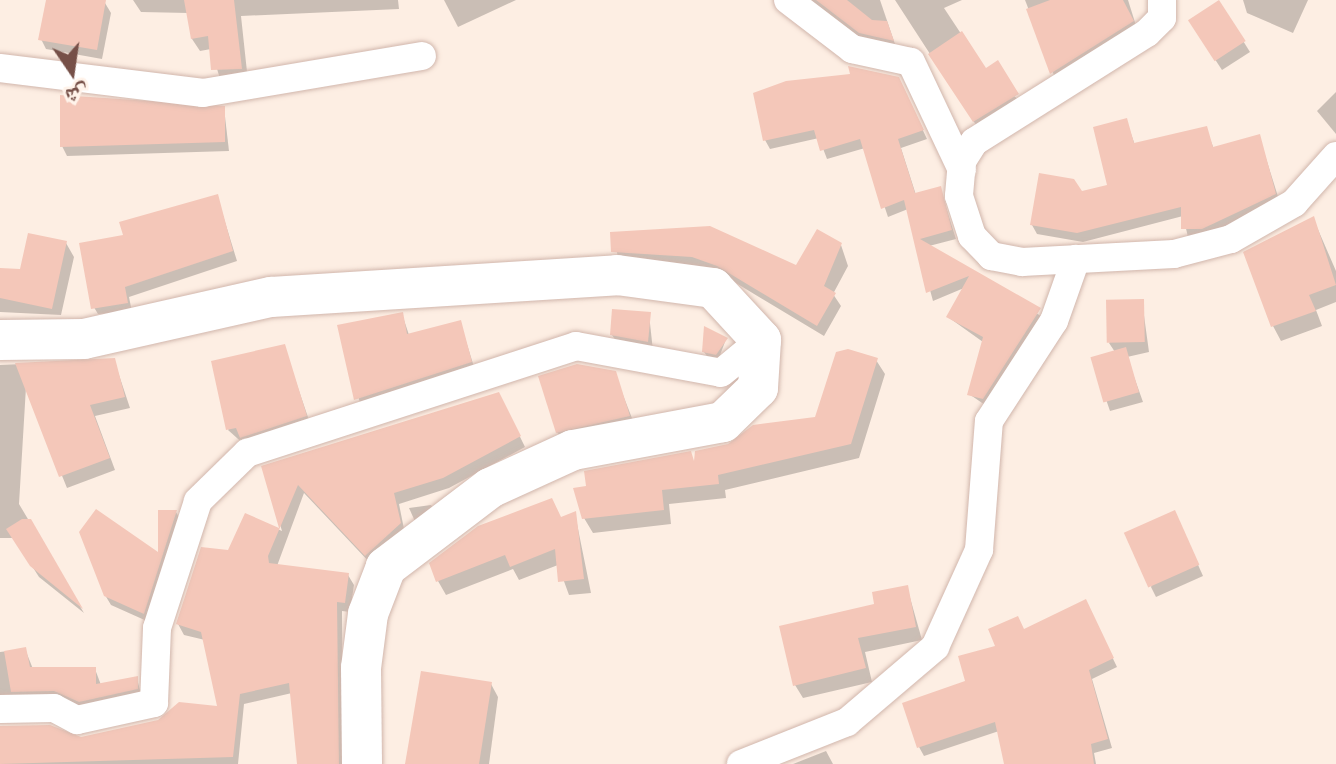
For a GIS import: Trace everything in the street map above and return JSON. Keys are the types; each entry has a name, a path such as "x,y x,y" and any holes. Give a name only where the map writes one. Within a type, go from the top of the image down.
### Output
{"main road":[{"path":"0,340 84,339 271,297 617,275 713,288 761,340 758,388 723,422 573,450 490,488 386,567 368,614 361,668 362,764"}],"street":[{"path":"788,0 852,49 911,62 962,170"},
{"path":"1162,0 1162,18 1147,33 974,142 962,170 959,196 972,236 991,256 1076,259 1174,254 1231,239 1294,203 1336,156"},
{"path":"0,68 203,93 422,56"},
{"path":"741,764 847,722 935,647 979,550 989,421 1054,321 1076,259"},
{"path":"0,709 54,708 77,720 154,703 157,628 198,501 247,453 576,346 721,373 761,340"}],"building":[{"path":"46,0 106,0 97,50 38,40"},
{"path":"184,0 234,0 242,69 211,70 208,36 191,39"},
{"path":"816,0 847,0 872,20 887,21 894,41 859,33"},
{"path":"1050,0 1123,0 1134,21 1050,74 1026,9"},
{"path":"1219,0 1246,41 1215,61 1188,20"},
{"path":"962,31 986,68 998,60 1019,94 973,122 928,54"},
{"path":"848,66 899,77 924,130 898,139 915,193 941,186 952,230 920,239 1041,308 983,399 967,395 983,337 946,317 969,276 926,293 904,200 881,209 860,139 820,151 814,130 763,141 753,93 786,81 850,74"},
{"path":"60,95 225,106 225,142 60,147"},
{"path":"1127,118 1134,143 1207,126 1213,147 1260,134 1276,194 1202,229 1181,229 1181,207 1077,233 1030,225 1039,173 1074,179 1082,191 1107,185 1093,127"},
{"path":"218,194 233,251 125,287 128,303 91,309 79,243 123,235 119,222"},
{"path":"1314,216 1336,285 1309,295 1316,311 1271,327 1243,252"},
{"path":"710,226 796,265 817,229 842,243 824,286 836,293 817,326 717,266 692,257 611,252 610,232"},
{"path":"28,233 67,241 52,309 0,298 0,268 20,269"},
{"path":"1144,299 1145,342 1107,343 1106,300"},
{"path":"612,309 651,312 648,342 610,335"},
{"path":"403,312 407,334 461,320 472,362 354,400 337,325"},
{"path":"704,326 728,338 716,355 702,352"},
{"path":"285,344 307,416 240,438 236,428 226,430 211,361"},
{"path":"1126,347 1139,392 1103,402 1090,357"},
{"path":"848,349 878,358 851,444 718,475 719,484 662,490 664,510 582,519 573,488 586,486 584,471 691,451 694,461 695,451 728,444 753,425 815,417 836,352"},
{"path":"115,358 125,397 90,405 110,458 59,477 15,363"},
{"path":"577,364 616,371 630,416 556,433 538,376"},
{"path":"499,392 521,436 443,478 394,493 401,523 365,556 298,485 268,556 269,563 349,573 345,603 337,602 339,764 297,764 289,683 240,694 233,757 0,764 0,726 50,725 81,737 158,720 179,702 217,706 201,632 176,624 201,547 228,550 245,513 279,528 261,466"},
{"path":"552,498 561,517 576,511 584,579 558,582 555,549 510,567 505,555 436,582 429,563 478,526"},
{"path":"96,509 158,552 158,510 177,510 144,614 104,596 79,532"},
{"path":"1175,510 1199,565 1148,588 1124,533"},
{"path":"22,519 31,519 83,609 30,566 6,529"},
{"path":"908,585 916,627 858,638 866,668 793,686 779,626 874,604 872,592"},
{"path":"1086,599 1114,658 1089,670 1108,739 1091,744 1094,764 1004,764 995,722 917,748 902,703 965,681 958,656 995,646 988,629 1018,616 1024,629"},
{"path":"26,647 30,667 96,667 96,684 138,676 138,689 79,702 54,691 11,692 4,651"},
{"path":"421,671 492,682 479,764 405,764"}]}
